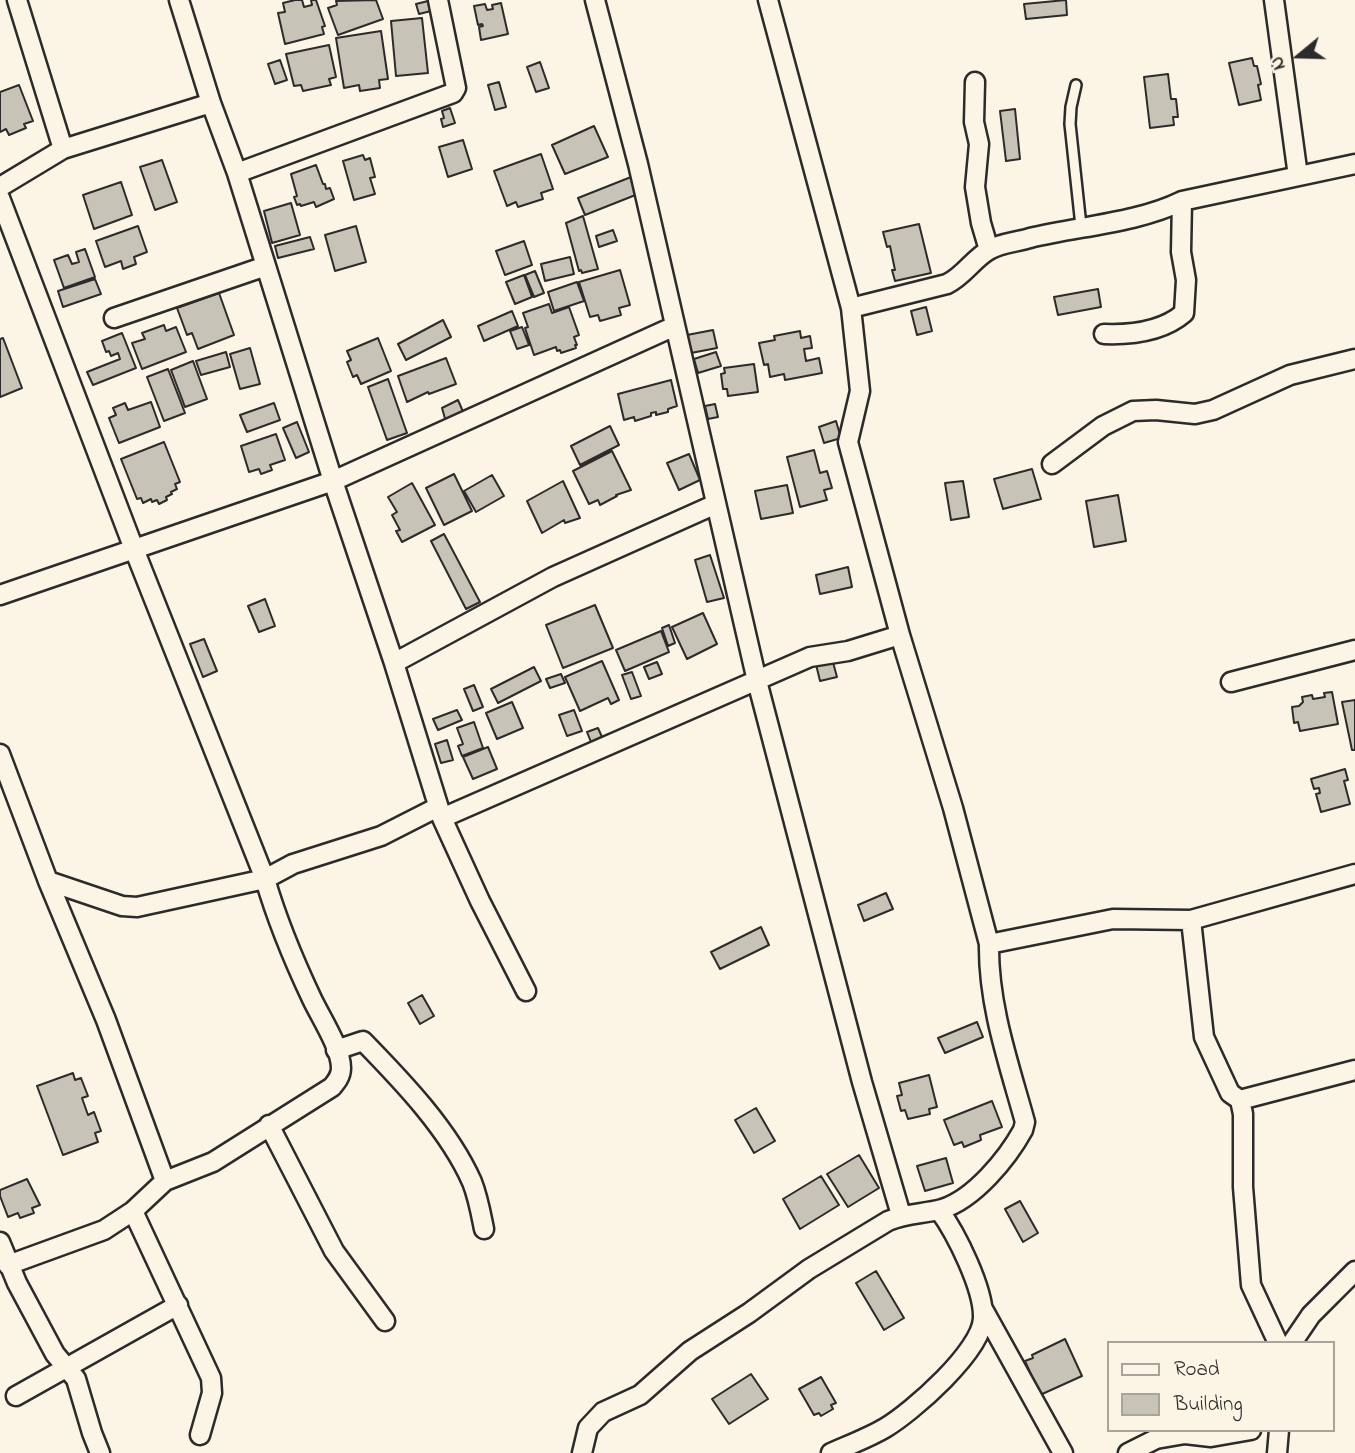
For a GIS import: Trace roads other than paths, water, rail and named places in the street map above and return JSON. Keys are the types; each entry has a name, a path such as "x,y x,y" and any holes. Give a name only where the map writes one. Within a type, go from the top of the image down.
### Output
{"street":[{"path":"17,0 62,149"},
{"path":"179,0 211,103 237,173 440,812 480,901 526,991"},
{"path":"237,173 453,93 456,88 438,0"},
{"path":"595,0 638,164 757,681 862,1082 901,1215"},
{"path":"582,1453 588,1428 603,1412 640,1395 690,1351 749,1313 809,1269 901,1215 939,1210 955,1204 978,1188 1018,1140 1025,1122 999,1026 989,964 989,944 953,808 900,635 848,442 860,391 851,308 768,0"},
{"path":"1274,0 1298,176"},
{"path":"975,82 974,122 979,144 975,187 989,250"},
{"path":"0,187 62,149 211,103"},
{"path":"851,308 947,284 956,280 989,250 1081,226 1163,210 1182,201 1355,164"},
{"path":"0,198 134,549 265,879 274,909 341,1066 340,1077 332,1087 213,1162 165,1181 133,1210 104,1230 8,1265"},
{"path":"1104,334 1134,335 1175,321 1184,313 1186,280 1181,252 1182,201"},
{"path":"114,318 266,266"},
{"path":"0,596 333,481 675,326"},
{"path":"1052,464 1103,426 1133,411 1156,410 1195,414 1213,410 1290,375 1355,359"},
{"path":"394,663 552,577 716,504"},
{"path":"48,881 122,906 136,906 265,879 293,864 382,836 810,657 848,652 900,635"},
{"path":"1231,682 1355,650"},
{"path":"0,754 48,881 106,1020 165,1181"},
{"path":"989,944 1113,919 1191,920 1355,874"},
{"path":"1191,920 1204,1037 1230,1093 1240,1100 1243,1114 1243,1187 1251,1285 1277,1341"},
{"path":"336,1050 363,1041 417,1098 464,1165 473,1185 484,1229"},
{"path":"1240,1100 1355,1070"},
{"path":"269,1125 334,1251 384,1321"},
{"path":"133,1210 212,1385 200,1435"},
{"path":"939,1210 961,1246 982,1307 1063,1453"},
{"path":"0,1242 8,1265 55,1354 76,1379 100,1453"},
{"path":"1293,1341 1311,1315 1355,1271"},
{"path":"16,1396 178,1306"},
{"path":"831,1453 886,1428 942,1383 977,1336 983,1318 982,1307"},
{"path":"1128,1453 1156,1439 1175,1435 1210,1437 1239,1432"},
{"path":"1277,1453 1279,1432"}],"lane":[{"path":"1076,85 1070,124 1081,226"}]}
